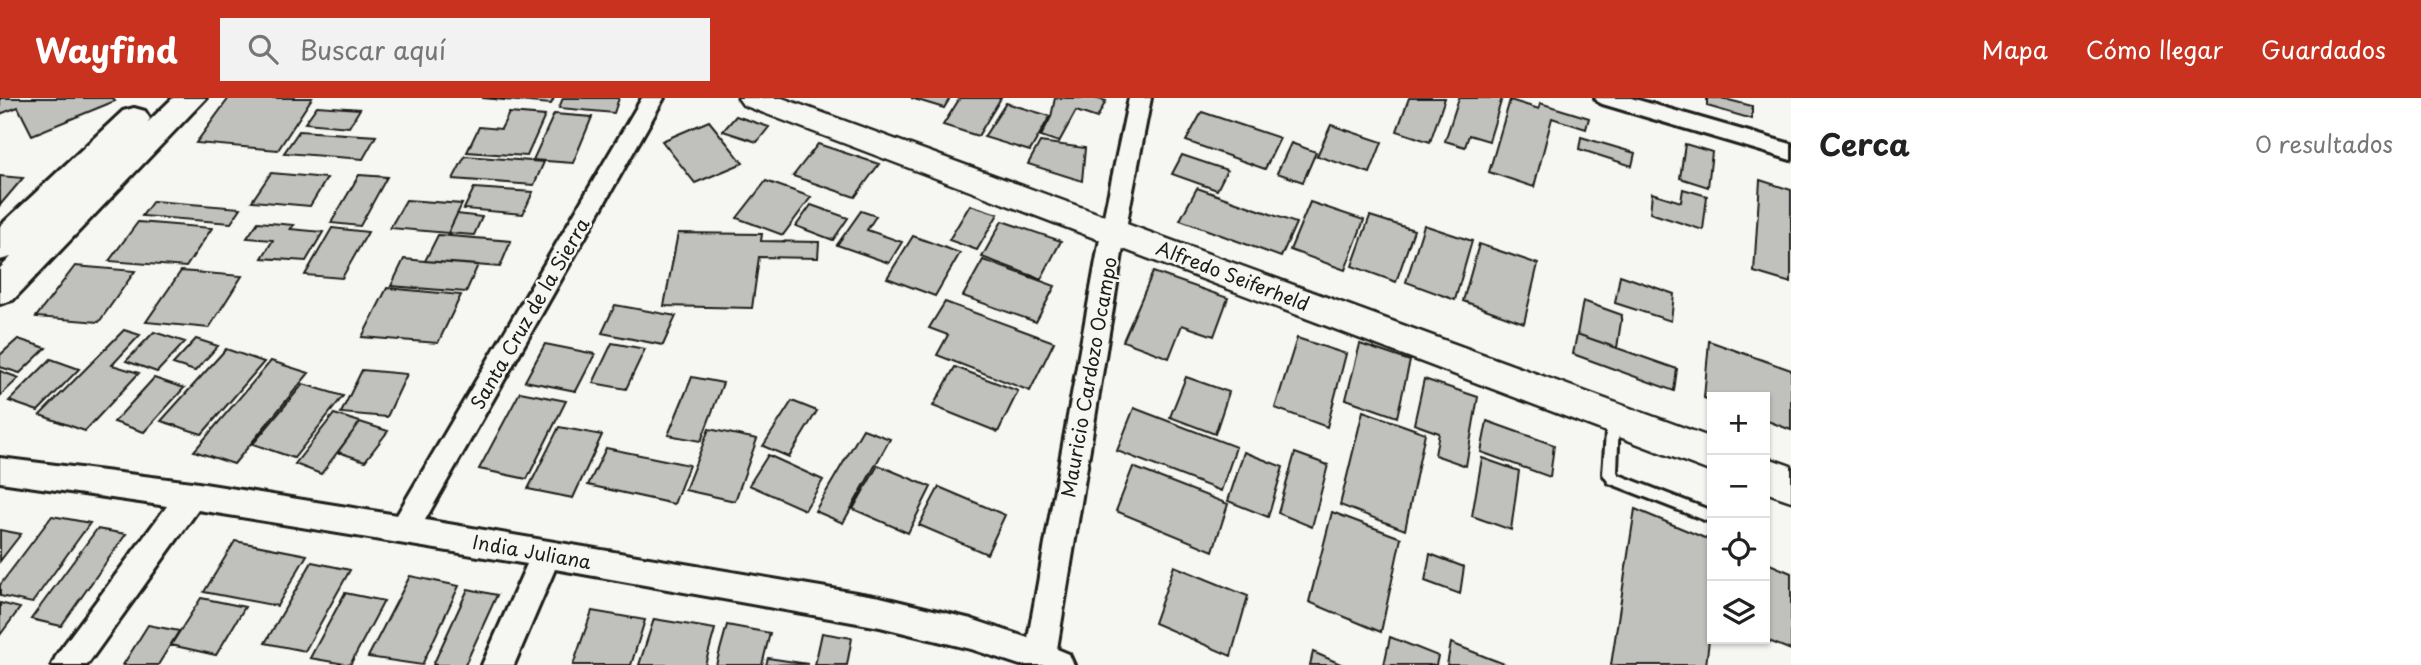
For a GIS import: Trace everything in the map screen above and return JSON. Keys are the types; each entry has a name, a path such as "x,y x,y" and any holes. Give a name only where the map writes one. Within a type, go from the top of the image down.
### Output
{"main road":[{"path":"0,247 156,98"},
{"path":"0,290 191,98"}],"street":[{"name":"Santa Cruz de la Sierra","path":"405,528 653,98"},
{"name":"Alfredo Seiferheld","path":"753,98 1707,452"},
{"name":"Mauricio Cardozo Ocampo","path":"1049,661 1114,230 1140,98"},
{"path":"1606,98 1791,152"},
{"name":"India Juliana","path":"0,470 192,495 547,553 925,622 1049,661"},
{"path":"1770,476 1791,484"},
{"path":"68,665 192,495"},
{"path":"498,665 547,553"}],"lane":[{"path":"1612,417 1610,474 1614,479 1707,515"}],"building":[{"path":"0,98 113,98 115,101 32,135 18,107 0,114"},
{"path":"229,98 312,98 278,150 196,143"},
{"path":"482,98 554,98 551,104"},
{"path":"563,98 619,98 614,113 559,108"},
{"path":"911,98 950,98 944,108"},
{"path":"960,98 1001,98 978,136 943,125"},
{"path":"1055,98 1094,98 1106,101 1097,118 1076,111 1059,142 1041,136 1051,117"},
{"path":"1409,98 1445,98 1430,142 1397,131"},
{"path":"1459,98 1502,98 1489,141 1469,135 1465,147 1445,141"},
{"path":"1707,98 1721,98 1752,106 1752,119 1707,106"},
{"path":"1510,100 1539,109 1540,103 1589,118 1586,129 1552,118 1534,187 1489,172"},
{"path":"1006,103 1050,116 1030,151 984,137"},
{"path":"317,106 360,109 349,127 305,123"},
{"path":"1202,112 1280,138 1265,169 1186,141"},
{"path":"509,113 545,116 527,156 467,152 479,127 501,129"},
{"path":"554,114 592,117 573,163 533,160"},
{"path":"736,116 769,127 757,142 723,131"},
{"path":"709,121 743,163 695,183 662,141"},
{"path":"1331,125 1382,142 1370,173 1317,156"},
{"path":"299,131 376,136 363,159 284,153"},
{"path":"1581,137 1635,153 1632,166 1579,149"},
{"path":"1040,142 1085,148 1082,181 1028,164"},
{"path":"1291,143 1316,152 1303,182 1277,173"},
{"path":"818,144 879,164 855,197 793,176"},
{"path":"1685,144 1712,152 1708,187 1680,178"},
{"path":"1182,155 1227,170 1217,190 1172,174"},
{"path":"465,156 544,162 534,185 453,179"},
{"path":"271,173 327,178 310,206 252,201"},
{"path":"359,175 387,177 360,226 331,223"},
{"path":"0,176 23,178 0,205"},
{"path":"1760,180 1791,190 1791,283 1754,272"},
{"path":"766,181 811,197 783,235 737,218"},
{"path":"474,188 533,192 523,214 464,209"},
{"path":"1197,188 1296,223 1281,257 1180,220"},
{"path":"1683,189 1707,196 1703,230 1650,213 1652,193 1681,202"},
{"path":"406,200 462,204 448,233 390,228"},
{"path":"153,201 241,208 231,223 142,216"},
{"path":"1310,202 1364,220 1345,270 1290,250"},
{"path":"811,205 848,218 833,240 796,226"},
{"path":"970,205 998,214 977,250 949,240"},
{"path":"861,211 876,216 867,230 902,242 889,263 837,245"},
{"path":"457,214 482,217 474,235 448,233"},
{"path":"1370,216 1414,230 1396,282 1352,266"},
{"path":"1002,221 1061,241 1041,279 982,257"},
{"path":"138,222 212,228 186,267 109,261"},
{"path":"258,222 294,225 290,229 323,232 306,261 262,258 273,240 247,238"},
{"path":"1424,225 1472,241 1455,300 1406,282"},
{"path":"332,228 368,232 342,278 305,275"},
{"path":"678,233 762,234 761,241 819,242 818,258 759,257 752,308 664,306"},
{"path":"438,235 511,241 500,267 425,261"},
{"path":"913,236 960,253 935,296 887,278"},
{"path":"1479,244 1538,264 1524,323 1463,301"},
{"path":"404,259 478,265 466,292 391,286"},
{"path":"983,260 1055,286 1036,322 963,296"},
{"path":"75,266 135,271 99,322 36,317"},
{"path":"181,271 242,276 209,328 146,322"},
{"path":"1153,272 1228,298 1214,336 1182,325 1169,358 1123,341"},
{"path":"1620,275 1674,294 1671,321 1615,303"},
{"path":"387,288 461,295 438,343 362,337"},
{"path":"1583,301 1622,315 1617,348 1577,334"},
{"path":"945,302 1054,342 1030,391 937,355 948,335 929,328"},
{"path":"615,305 676,316 663,345 602,333"},
{"path":"124,330 140,335 112,365 139,373 85,431 40,415"},
{"path":"154,332 185,342 157,372 126,361"},
{"path":"1577,334 1677,369 1674,391 1573,354"},
{"path":"1297,338 1346,354 1327,427 1275,408"},
{"path":"18,339 46,348 20,373 0,367 0,355"},
{"path":"196,339 218,346 195,371 173,364"},
{"path":"1709,341 1791,370 1791,430 1770,422 1770,392 1707,392 1707,399 1704,398"},
{"path":"612,343 645,349 626,389 593,383"},
{"path":"545,344 595,354 576,391 525,381"},
{"path":"1360,344 1410,361 1397,417 1346,399"},
{"path":"226,349 264,362 202,434 161,421"},
{"path":"51,359 79,369 38,411 9,401"},
{"path":"271,361 309,373 234,464 194,451"},
{"path":"955,367 1018,391 998,432 933,406"},
{"path":"362,370 407,374 387,417 341,413"},
{"path":"0,371 19,378 0,396"},
{"path":"692,377 723,383 701,441 668,435"},
{"path":"1186,377 1229,392 1215,434 1170,417"},
{"path":"154,378 184,388 144,432 114,422"},
{"path":"1424,379 1478,397 1466,466 1435,455 1439,433 1414,424"},
{"path":"303,384 343,396 294,458 253,444"},
{"path":"520,392 566,401 527,479 479,469"},
{"path":"792,401 817,411 789,457 763,446"},
{"path":"1134,408 1236,447 1221,491 1117,451"},
{"path":"1363,411 1425,433 1405,530 1340,505"},
{"path":"334,414 360,422 321,474 295,464"},
{"path":"1487,421 1554,445 1550,477 1481,452"},
{"path":"360,422 388,431 365,461 338,452"},
{"path":"559,427 602,435 573,498 528,489"},
{"path":"709,429 757,439 735,501 685,490"},
{"path":"863,429 890,439 843,523 815,511"},
{"path":"606,448 689,465 674,504 588,485"},
{"path":"1244,452 1283,467 1268,517 1228,501"},
{"path":"1295,453 1328,465 1312,527 1278,513"},
{"path":"768,455 823,480 805,510 749,485"},
{"path":"1482,458 1519,471 1511,530 1472,516"},
{"path":"878,465 931,487 908,533 853,509"},
{"path":"1133,467 1228,504 1213,551 1116,511"},
{"path":"939,487 1005,515 987,554 919,525"},
{"path":"1635,509 1707,539 1709,644 1706,665 1611,665"},
{"path":"1332,512 1401,538 1381,632 1309,602"},
{"path":"52,516 90,523 32,603 0,596 0,585"},
{"path":"97,529 126,534 61,626 31,619"},
{"path":"0,530 21,534 0,561"},
{"path":"235,541 307,555 277,606 204,592"},
{"path":"1430,554 1464,567 1460,594 1425,581"},
{"path":"312,562 350,570 305,651 265,643"},
{"path":"1770,564 1791,573 1791,650 1770,641"},
{"path":"1174,566 1248,596 1231,656 1154,623"},
{"path":"410,576 459,586 422,665 368,657"},
{"path":"468,589 497,595 465,665 433,665"},
{"path":"345,593 384,601 350,665 310,658"},
{"path":"201,598 245,607 216,655 171,645"},
{"path":"0,603 20,608 0,635"},
{"path":"592,611 645,620 631,665 573,665"},
{"path":"654,619 715,629 705,665 639,665"},
{"path":"148,625 179,631 158,665 123,665"},
{"path":"727,625 770,633 762,665 716,665"},
{"path":"822,633 852,638 847,665 815,665"},
{"path":"1390,637 1438,656 1436,665 1384,665"},
{"path":"1451,643 1486,657 1507,665 1447,665"},
{"path":"1313,652 1343,665 1310,665"},
{"path":"768,658 808,664 766,665"}]}
